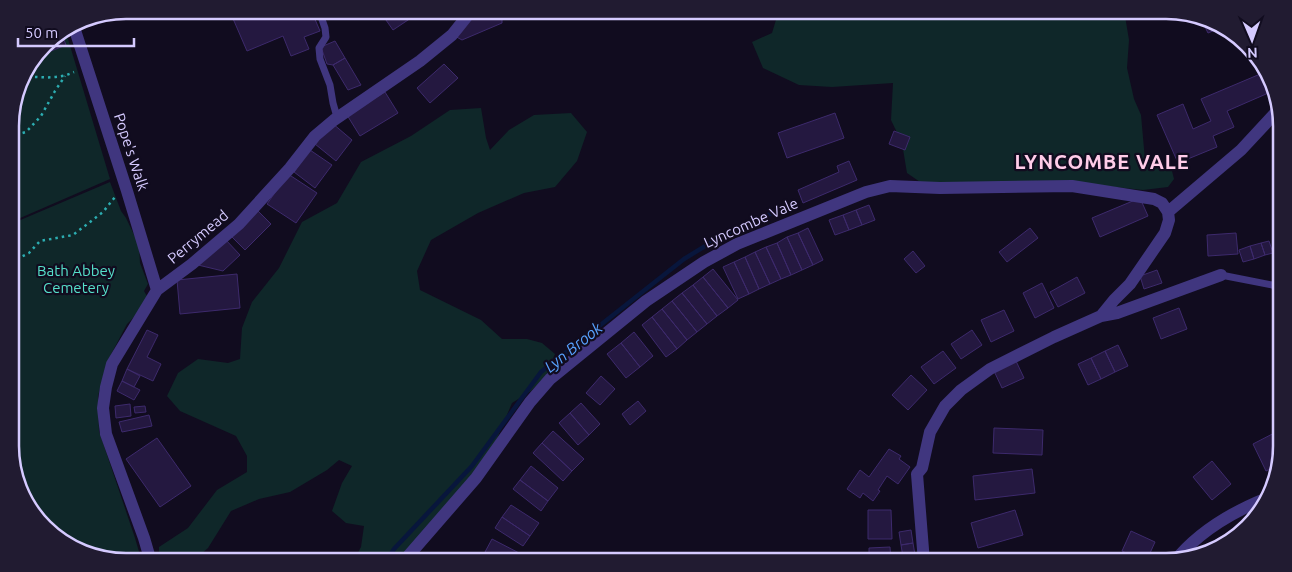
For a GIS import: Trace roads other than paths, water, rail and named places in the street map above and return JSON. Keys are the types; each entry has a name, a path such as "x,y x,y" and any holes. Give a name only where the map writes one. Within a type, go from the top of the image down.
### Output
{"street":[{"name":"Perrymead","path":"148,553 106,434 103,408 112,364 157,290 192,264 239,224 290,168 316,136 337,117 420,61 452,35 465,19"},
{"name":"Pope's Walk","path":"75,31 157,290"},
{"path":"1102,316 1114,300 1130,284 1165,233 1169,220 1168,212 1241,150 1272,116"},
{"name":"Lyncombe Vale","path":"411,553 476,478 530,402 550,379 646,301 704,262 737,244 866,192 890,186 940,188 1072,186 1154,199 1162,203 1168,212"},
{"path":"923,553 917,474 922,468 930,432 945,406 961,390 990,369 1054,337 1102,316 1117,313 1221,275"},
{"path":"1183,552 1213,525 1257,503"}],"lane":[{"path":"322,19 326,37 318,48 330,85 337,117"},
{"path":"1221,275 1273,284"}],"waterway":[{"name":"Lyn Brook","path":"392,553 472,466 541,372 684,259 720,237 752,221 786,208"}],"district":[{"name":"LYNCOMBE VALE","path":"1102,162"}],"park label":[{"name":"Bath Abbey Cemetery","path":"76,280"}]}
